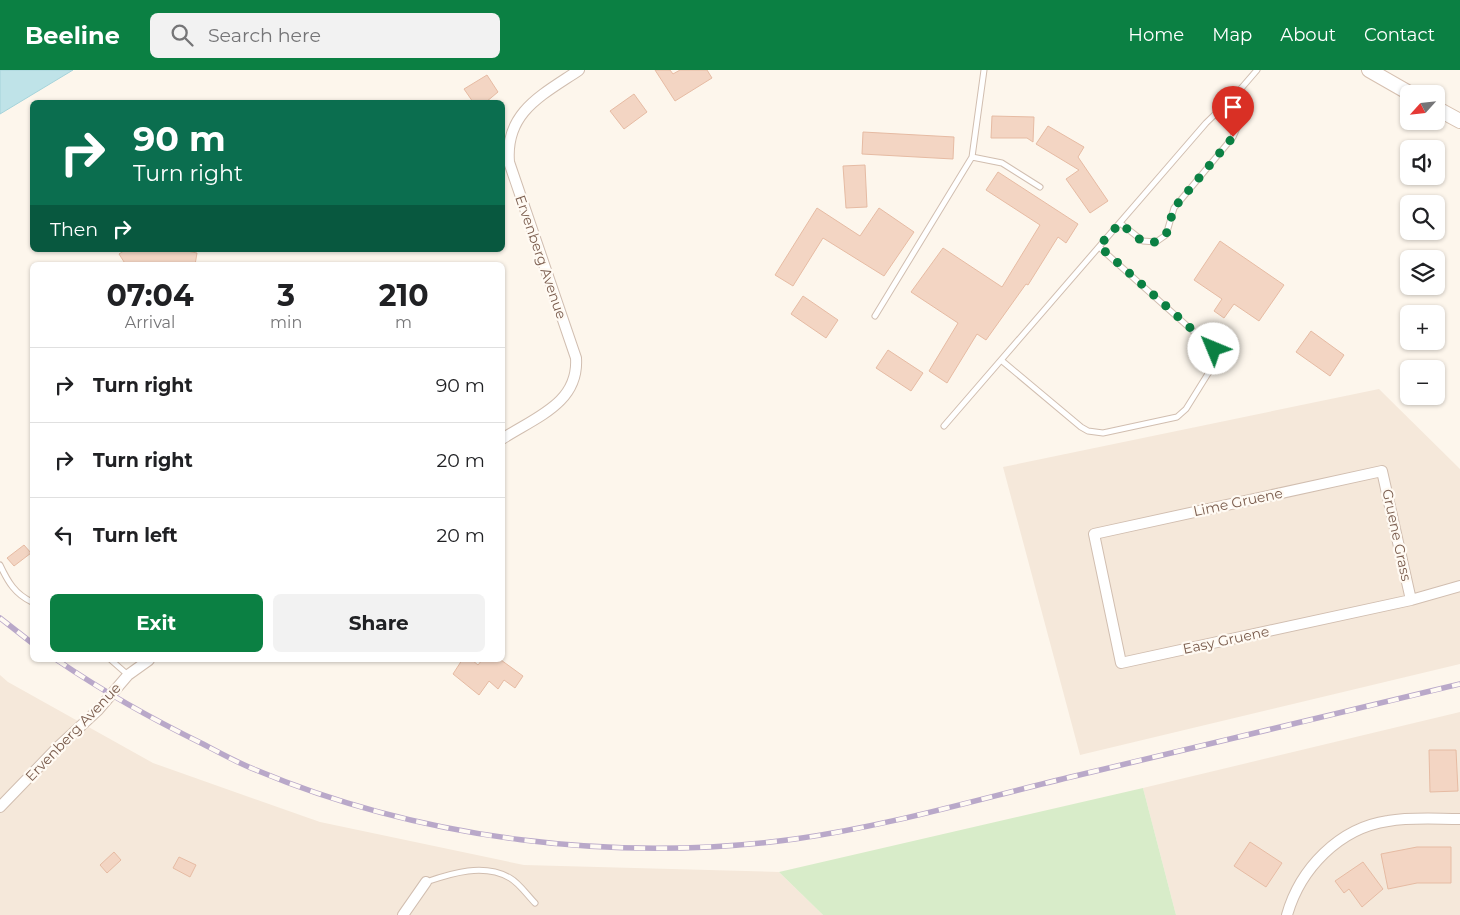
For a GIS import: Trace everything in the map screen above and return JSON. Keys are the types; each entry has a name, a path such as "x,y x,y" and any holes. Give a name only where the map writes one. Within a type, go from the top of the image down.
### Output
{"street":[{"name":"Ervenberg Avenue","path":"505,436 563,400 575,380 576,358 509,162 508,147 511,132 523,112 543,94 579,70"},
{"path":"1369,70 1400,88"},
{"path":"1445,112 1460,120"},
{"name":"Lime Gruene","path":"1094,534 1382,470"},
{"name":"Gruene Grass","path":"1382,470 1411,600"},
{"name":"Easy Gruene","path":"1094,534 1121,663 1411,600 1460,586"},
{"name":"Ervenberg Avenue","path":"0,807 58,747 98,710 128,675 146,662"},
{"path":"1287,915 1294,894 1318,858 1350,835 1386,821 1418,818 1460,819"},
{"path":"403,915 426,882"}],"lane":[{"path":"875,316 972,157 984,70"},
{"path":"944,426 1206,124 1257,70"},
{"path":"1120,223 1143,242 1156,242 1166,235 1174,208 1233,137 1241,119 1236,94"},
{"path":"972,157 1002,163 1040,187"},
{"path":"1001,360 1088,431 1103,433 1132,428 1170,419 1186,409 1214,364 1216,358 1214,349 1099,246"},
{"path":"0,565 8,583 22,597 30,601"},
{"path":"113,662 128,675"},
{"path":"426,882 469,870 492,872 511,878 535,903"}],"shaded area":[{"path":"1379,389 1460,469 1460,664 1080,755 1003,467"},
{"path":"0,675 8,682 153,763 320,822 524,865 779,872 823,915 0,915"},
{"path":"1460,712 1460,915 1176,915 1143,788"}],"green space":[{"path":"1143,788 1176,915 823,915 779,872"}],"water":[{"path":"0,70 73,70 0,114"}],"building":[{"path":"655,70 670,70 673,74 680,70 707,70 712,78 675,101"},
{"path":"487,75 498,92 488,100 472,100 464,89"},
{"path":"634,94 647,112 624,129 610,111"},
{"path":"992,116 1034,117 1033,142 1027,138 991,138"},
{"path":"1048,126 1084,147 1078,157 1108,201 1090,213 1066,179 1079,170 1036,144"},
{"path":"863,132 954,137 953,159 862,154"},
{"path":"865,165 867,207 846,208 843,166"},
{"path":"998,172 1078,224 1066,243 1058,237 1028,285 1026,284 986,340 977,334 947,383 929,371 958,323 911,292 943,248 1002,287 1040,225 986,190"},
{"path":"817,208 860,236 879,208 914,232 884,276 823,238 793,286 775,275"},
{"path":"1220,241 1284,285 1259,321 1234,304 1224,318 1214,311 1222,299 1194,280"},
{"path":"122,252 197,253 196,262 124,262 119,254"},
{"path":"803,296 838,320 826,338 791,314"},
{"path":"1311,331 1344,355 1330,376 1296,352"},
{"path":"888,350 923,373 911,391 876,368"},
{"path":"24,545 30,552 14,566 7,558"},
{"path":"461,662 474,662 478,665 480,662 504,662 523,676 515,688 504,680 498,689 489,681 479,695 453,674"},
{"path":"1429,750 1456,750 1458,791 1430,792"},
{"path":"1250,842 1282,863 1266,887 1234,866"},
{"path":"1417,847 1451,847 1451,883 1417,883 1388,889 1381,854"},
{"path":"114,852 121,860 107,873 100,865"},
{"path":"179,857 196,865 190,877 173,868"},
{"path":"1363,862 1383,889 1362,907 1349,889 1344,893 1335,881"}],"railway":[{"path":"0,618 30,641"},
{"path":"60,662 128,705 229,758 320,794 386,814 453,829 521,840 590,846 659,848 727,846 795,839 865,827 1460,684"}],"route":[{"path":"1214,349 1099,246 1120,223 1143,242 1156,242 1166,235 1174,208 1233,137"}]}
